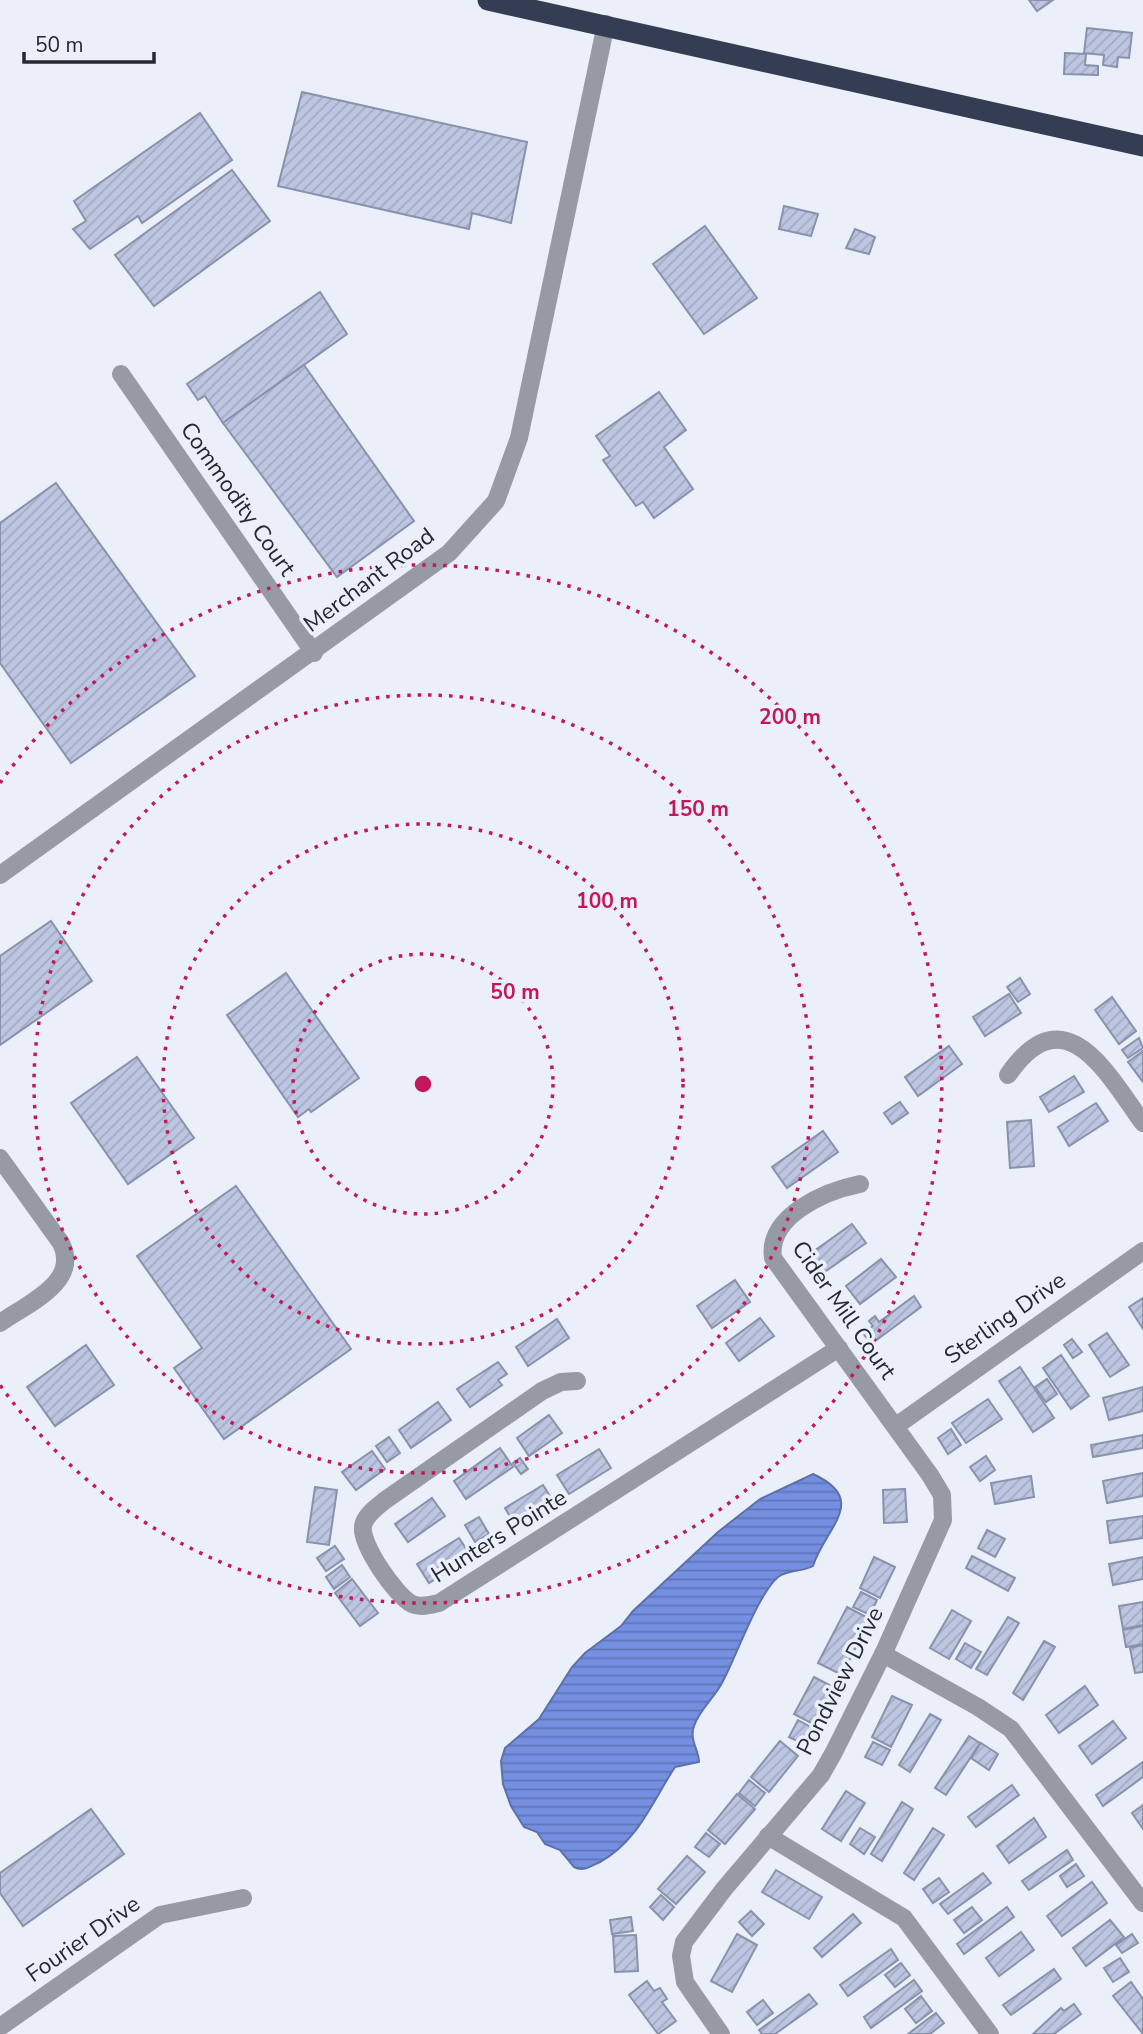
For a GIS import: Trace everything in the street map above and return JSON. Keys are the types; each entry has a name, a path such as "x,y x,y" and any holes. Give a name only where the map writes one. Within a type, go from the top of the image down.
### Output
{"highway":[{"path":"488,0 606,24 1143,146"}],"street":[{"name":"Merchant Road","path":"0,875 314,653 449,553 496,500 519,438 606,24"},
{"name":"Commodity Court","path":"121,374 314,653"},
{"path":"1008,1075 1025,1055 1040,1045 1054,1041 1069,1042 1083,1047 1098,1060 1143,1123"},
{"path":"0,1158 67,1254 67,1268 48,1290 0,1323"},
{"name":"Cider Mill Court","path":"860,1184 835,1190 793,1216 779,1227 772,1248 779,1267 896,1426"},
{"name":"Sterling Drive","path":"896,1426 1143,1251"},
{"name":"Hunters Pointe","path":"577,1381 561,1382 542,1391 384,1501 365,1520 363,1537 367,1547 406,1600 416,1606 439,1603 839,1348"},
{"name":"Pondview Drive","path":"721,2034 685,1982 681,1956 684,1942 768,1836 821,1775 934,1546 945,1507 942,1495 896,1426"},
{"path":"883,1654 978,1707 1011,1729 1143,1903"},
{"path":"768,1836 904,1918 990,2034"},
{"name":"Fourier Drive","path":"0,2026 160,1915 243,1898"}],"water":[{"path":"813,1474 830,1484 839,1494 839,1516 813,1566 782,1574 770,1585 763,1597 723,1681 694,1726 693,1736 699,1762 675,1767 643,1820 625,1843 600,1862 587,1868 574,1867 560,1850 545,1844 537,1832 524,1827 511,1806 503,1784 501,1761 505,1748 539,1719 572,1667 585,1653 621,1626 633,1611 718,1532 760,1499"}],"building":[{"path":"1029,0 1053,0 1037,11"},
{"path":"1087,28 1132,33 1129,58 1118,57 1117,67 1103,65 1104,55 1084,53"},
{"path":"1065,53 1086,54 1085,65 1098,66 1098,75 1064,74"},
{"path":"302,92 527,142 511,223 472,213 469,229 278,186"},
{"path":"200,113 232,160 142,223 138,216 90,249 73,229 86,221 74,201"},
{"path":"232,170 270,221 154,306 115,255"},
{"path":"784,206 818,214 811,236 779,229"},
{"path":"705,226 757,298 704,334 653,264"},
{"path":"855,229 875,237 869,254 846,248"},
{"path":"320,292 347,334 223,423 205,396 198,400 187,384"},
{"path":"304,365 414,521 337,577 223,423"},
{"path":"659,392 686,430 664,447 693,489 654,518 643,502 636,506 603,460 610,456 596,436"},
{"path":"56,483 195,676 71,763 0,663 0,523"},
{"path":"51,921 92,981 0,1045 0,956"},
{"path":"286,973 359,1078 311,1112 309,1109 298,1117 227,1015"},
{"path":"1020,978 1030,994 1018,1002 1007,987"},
{"path":"1009,994 1021,1013 985,1036 973,1017"},
{"path":"1112,997 1136,1031 1119,1044 1095,1010"},
{"path":"1139,1038 1143,1048 1128,1058 1122,1050"},
{"path":"949,1046 962,1064 918,1096 905,1077"},
{"path":"1143,1051 1143,1082 1128,1062"},
{"path":"137,1057 194,1138 128,1184 71,1103"},
{"path":"1074,1076 1084,1092 1049,1112 1040,1097"},
{"path":"900,1102 908,1113 892,1124 884,1113"},
{"path":"1096,1103 1108,1121 1069,1146 1058,1127"},
{"path":"1031,1120 1034,1166 1010,1168 1007,1122"},
{"path":"823,1131 838,1152 787,1188 772,1167"},
{"path":"236,1186 351,1349 224,1439 174,1368 202,1348 137,1256"},
{"path":"852,1224 866,1243 816,1278 803,1259"},
{"path":"881,1259 896,1277 860,1304 846,1286"},
{"path":"735,1280 750,1302 712,1328 697,1306"},
{"path":"914,1296 921,1307 871,1344 863,1333 873,1326 869,1321 875,1316 879,1322"},
{"path":"1143,1298 1143,1329 1129,1307"},
{"path":"760,1318 774,1336 739,1361 726,1343"},
{"path":"557,1319 569,1338 528,1366 516,1347"},
{"path":"1107,1333 1129,1365 1110,1377 1089,1345"},
{"path":"1072,1339 1082,1352 1073,1358 1064,1345"},
{"path":"86,1345 114,1385 55,1426 27,1387"},
{"path":"1061,1355 1089,1396 1071,1409 1043,1368"},
{"path":"498,1362 507,1374 498,1380 502,1385 470,1407 457,1389"},
{"path":"1020,1367 1054,1418 1033,1432 999,1381"},
{"path":"1047,1379 1057,1394 1046,1402 1035,1387"},
{"path":"1143,1387 1143,1411 1109,1420 1103,1398"},
{"path":"988,1399 1002,1419 966,1443 952,1423"},
{"path":"438,1402 451,1420 411,1448 399,1430"},
{"path":"549,1415 562,1433 529,1456 517,1438"},
{"path":"951,1429 961,1445 948,1454 938,1438"},
{"path":"1143,1435 1143,1448 1093,1457 1091,1445"},
{"path":"389,1437 400,1453 387,1462 376,1446"},
{"path":"500,1448 513,1467 466,1499 454,1481"},
{"path":"599,1449 611,1468 569,1494 557,1475"},
{"path":"372,1451 385,1469 356,1490 342,1472"},
{"path":"986,1456 995,1470 980,1481 970,1467"},
{"path":"520,1458 528,1469 521,1474 513,1463"},
{"path":"1143,1473 1143,1496 1107,1503 1103,1481"},
{"path":"1031,1476 1034,1497 995,1504 991,1483"},
{"path":"543,1485 555,1504 517,1528 505,1508"},
{"path":"315,1487 337,1490 329,1545 307,1542"},
{"path":"905,1489 907,1522 884,1523 883,1490"},
{"path":"432,1498 445,1516 408,1542 395,1524"},
{"path":"1143,1516 1143,1538 1110,1543 1107,1521"},
{"path":"479,1517 489,1534 475,1542 465,1525"},
{"path":"987,1530 1005,1539 995,1557 978,1548"},
{"path":"459,1538 471,1556 429,1583 417,1564"},
{"path":"335,1546 344,1559 326,1571 317,1558"},
{"path":"972,1556 1015,1578 1008,1591 966,1568"},
{"path":"874,1557 895,1567 880,1598 860,1588"},
{"path":"1143,1557 1143,1579 1113,1585 1109,1564"},
{"path":"342,1565 350,1577 334,1589 326,1577"},
{"path":"352,1579 378,1613 360,1626 335,1593"},
{"path":"861,1592 877,1600 870,1615 853,1607"},
{"path":"1143,1602 1143,1625 1123,1629 1119,1606"},
{"path":"847,1607 870,1619 842,1675 818,1663"},
{"path":"952,1610 971,1621 949,1659 930,1648"},
{"path":"1008,1617 1019,1623 987,1675 976,1669"},
{"path":"1143,1626 1143,1644 1126,1647 1123,1630"},
{"path":"1044,1641 1055,1647 1023,1700 1013,1693"},
{"path":"965,1643 981,1652 971,1668 956,1659"},
{"path":"1143,1645 1143,1672 1135,1673 1130,1648"},
{"path":"814,1677 835,1688 815,1725 794,1714"},
{"path":"1085,1686 1098,1705 1059,1733 1046,1715"},
{"path":"892,1696 912,1705 891,1747 872,1737"},
{"path":"930,1714 941,1720 910,1772 899,1765"},
{"path":"798,1720 814,1729 805,1745 789,1737"},
{"path":"1113,1721 1126,1738 1092,1764 1079,1746"},
{"path":"969,1736 980,1743 946,1795 935,1788"},
{"path":"780,1741 798,1756 769,1792 751,1777"},
{"path":"873,1742 890,1750 882,1765 865,1757"},
{"path":"981,1743 998,1754 989,1770 971,1758"},
{"path":"1143,1762 1143,1777 1103,1806 1096,1795"},
{"path":"749,1780 765,1793 755,1806 739,1793"},
{"path":"1012,1785 1019,1795 976,1827 968,1817"},
{"path":"846,1791 865,1803 841,1841 822,1829"},
{"path":"737,1794 755,1809 725,1844 708,1830"},
{"path":"902,1802 913,1809 882,1861 871,1854"},
{"path":"1143,1805 1143,1829 1132,1813"},
{"path":"91,1809 124,1854 23,1926 0,1893 0,1873"},
{"path":"1034,1818 1046,1837 1009,1863 997,1846"},
{"path":"860,1828 875,1837 864,1854 850,1844"},
{"path":"933,1828 944,1835 914,1880 904,1873"},
{"path":"706,1833 720,1844 709,1857 695,1847"},
{"path":"1067,1850 1073,1860 1029,1890 1022,1881"},
{"path":"687,1856 705,1872 676,1904 658,1889"},
{"path":"1076,1864 1084,1876 1067,1887 1060,1876"},
{"path":"776,1870 822,1897 809,1919 762,1892"},
{"path":"983,1873 991,1883 948,1914 940,1904"},
{"path":"939,1878 949,1892 933,1903 923,1889"},
{"path":"1092,1882 1107,1903 1062,1936 1047,1916"},
{"path":"661,1895 674,1907 663,1920 650,1907"},
{"path":"972,1907 982,1920 964,1933 954,1920"},
{"path":"1007,1907 1014,1917 964,1954 957,1944"},
{"path":"751,1911 764,1924 752,1936 739,1922"},
{"path":"853,1914 861,1923 822,1957 814,1948"},
{"path":"631,1917 633,1931 612,1934 610,1920"},
{"path":"1110,1920 1124,1937 1086,1966 1073,1948"},
{"path":"1021,1932 1034,1950 999,1976 986,1958"},
{"path":"737,1934 757,1945 732,1992 711,1981"},
{"path":"1132,1934 1138,1943 1122,1953 1116,1945"},
{"path":"636,1935 638,1971 615,1972 613,1936"},
{"path":"891,1949 898,1960 848,1996 840,1985"},
{"path":"1120,1958 1129,1972 1113,1982 1104,1968"},
{"path":"901,1963 910,1975 895,1987 885,1975"},
{"path":"1054,1969 1061,1979 1011,2015 1003,2005"},
{"path":"914,1980 922,1991 871,2028 864,2017"},
{"path":"647,1981 654,1991 660,1988 667,1999 662,2002 676,2021 658,2034 629,1995"},
{"path":"1131,1982 1143,1999 1143,2034 1113,1996"},
{"path":"809,1994 817,2004 775,2034 762,2034 759,2030"},
{"path":"921,1996 932,2011 916,2023 905,2009"},
{"path":"763,2000 773,2013 757,2025 747,2012"},
{"path":"1074,2004 1081,2014 1054,2034 1033,2034 1061,2008 1064,2011"},
{"path":"936,2013 944,2023 930,2034 908,2034"}]}
